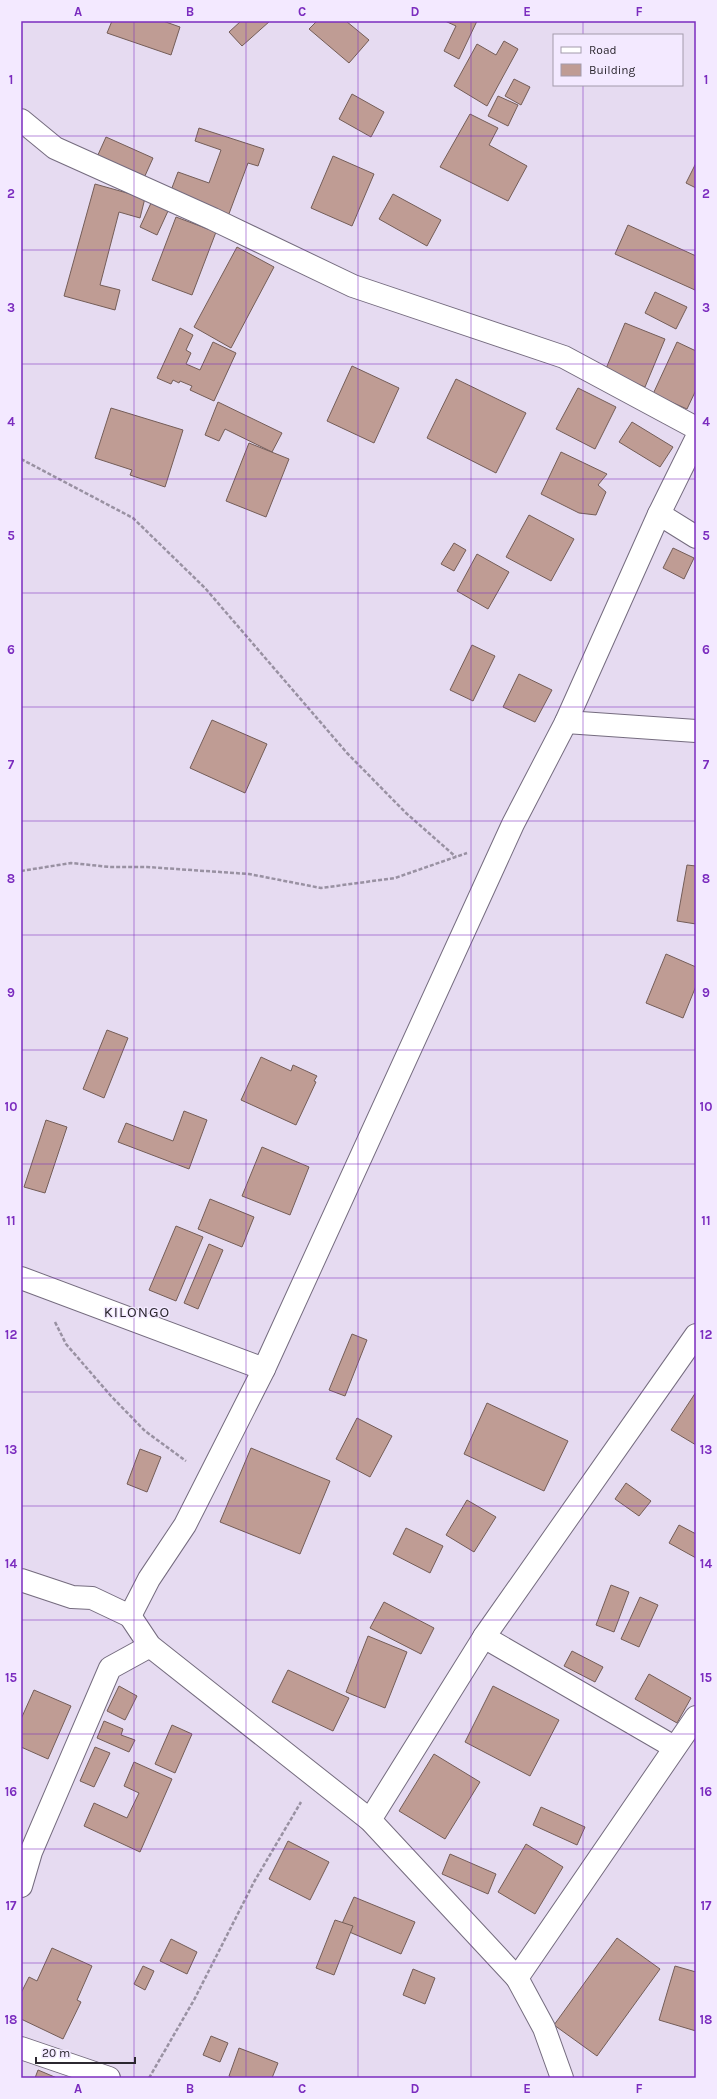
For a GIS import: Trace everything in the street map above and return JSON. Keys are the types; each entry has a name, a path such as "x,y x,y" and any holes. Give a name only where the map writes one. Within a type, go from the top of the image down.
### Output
{"street":[{"path":"21,120 55,148 213,218 353,286 564,357 696,428"},
{"path":"130,1616 149,1579 185,1525 264,1369 506,841 566,722 659,514 696,439"},
{"path":"659,514 696,537"},
{"path":"566,722 696,731"},
{"path":"29,1281 264,1369"},
{"path":"370,1820 484,1637 696,1335"},
{"path":"21,1580 72,1597 92,1598 130,1616 150,1646 321,1783 370,1820 518,1978 544,2028 562,2078"},
{"path":"484,1637 674,1747"},
{"path":"21,1886 31,1852 110,1668 150,1646"},
{"path":"518,1978 674,1747 696,1717"},
{"path":"21,2048 109,2078"}],"path":[{"path":"21,459 133,518 205,588 347,753 406,813 456,857"},
{"path":"21,871 71,863 110,867 148,867 249,874 321,888 395,878 506,841"},
{"path":"29,1281 66,1344 111,1396 145,1431 209,1478"},
{"path":"149,2078 194,2000 254,1882 298,1804 321,1783"}],"building":[{"path":"112,21 163,21 180,27 171,55 107,33"},
{"path":"241,21 270,21 242,46 229,32"},
{"path":"317,21 346,21 369,40 349,63 309,29"},
{"path":"445,21 477,21 459,59 444,51 456,26"},
{"path":"504,41 518,49 487,106 454,86 477,44 496,55"},
{"path":"514,79 530,87 521,105 505,96"},
{"path":"352,94 384,112 371,137 339,119"},
{"path":"498,96 518,105 508,126 488,116"},
{"path":"470,114 498,128 489,145 527,166 508,201 440,167"},
{"path":"199,128 264,149 258,166 248,163 227,219 170,193 178,172 209,183 221,150 195,141"},
{"path":"106,137 153,158 144,178 97,157"},
{"path":"333,156 374,174 352,226 311,208"},
{"path":"696,163 696,188 686,183"},
{"path":"95,184 145,198 140,218 119,212 100,285 120,290 115,310 64,296"},
{"path":"393,194 441,220 427,246 379,219"},
{"path":"151,203 168,211 157,235 140,227"},
{"path":"176,217 216,232 192,295 152,280"},
{"path":"628,225 696,256 695,290 615,254"},
{"path":"237,247 274,267 231,348 194,327"},
{"path":"655,292 687,307 676,329 645,313"},
{"path":"625,323 665,339 645,387 605,371"},
{"path":"180,328 193,335 186,350 191,353 186,364 200,370 213,342 236,353 214,401 190,390 192,386 180,381 179,383 173,380 171,384 157,378"},
{"path":"677,342 696,351 696,390 687,409 653,394"},
{"path":"352,366 399,388 374,443 327,421"},
{"path":"456,379 526,413 496,473 427,438"},
{"path":"578,388 616,407 595,449 556,429"},
{"path":"218,402 282,433 272,452 225,429 219,441 205,435"},
{"path":"111,408 183,430 165,487 130,475 132,470 95,458"},
{"path":"632,422 673,447 660,467 619,442"},
{"path":"249,443 289,459 266,517 226,501"},
{"path":"561,452 607,474 598,485 606,492 596,515 579,513 541,494"},
{"path":"529,515 574,539 551,581 506,557"},
{"path":"454,543 466,550 454,571 441,564"},
{"path":"673,548 694,558 684,579 663,568"},
{"path":"477,554 509,572 488,609 457,591"},
{"path":"472,645 495,656 473,701 450,690"},
{"path":"519,674 552,690 535,722 503,707"},
{"path":"212,720 267,744 245,793 190,768"},
{"path":"687,865 696,866 696,924 677,921"},
{"path":"666,954 696,967 696,986 683,1018 646,1003"},
{"path":"107,1030 128,1038 104,1098 83,1089"},
{"path":"261,1057 291,1071 293,1065 317,1076 314,1081 316,1082 296,1125 241,1100"},
{"path":"184,1111 207,1120 189,1169 118,1142 126,1123 173,1141"},
{"path":"46,1120 67,1127 45,1193 24,1187"},
{"path":"262,1147 309,1167 290,1215 242,1196"},
{"path":"210,1199 254,1217 242,1247 198,1229"},
{"path":"176,1226 203,1237 176,1301 149,1290"},
{"path":"209,1244 223,1250 198,1309 184,1303"},
{"path":"352,1334 367,1340 345,1396 329,1390"},
{"path":"696,1392 696,1445 671,1430"},
{"path":"487,1403 568,1441 544,1491 464,1454"},
{"path":"357,1418 392,1436 370,1477 336,1459"},
{"path":"251,1448 330,1481 300,1554 220,1522"},
{"path":"140,1449 161,1457 147,1492 127,1484"},
{"path":"626,1483 651,1501 639,1516 615,1499"},
{"path":"467,1500 496,1517 474,1552 446,1535"},
{"path":"679,1525 696,1534 696,1558 669,1543"},
{"path":"406,1528 443,1546 430,1573 393,1554"},
{"path":"611,1585 629,1592 614,1632 596,1625"},
{"path":"640,1597 658,1605 639,1647 621,1639"},
{"path":"384,1602 434,1628 421,1654 370,1628"},
{"path":"368,1636 407,1652 385,1708 346,1692"},
{"path":"572,1651 603,1667 595,1682 564,1666"},
{"path":"288,1670 349,1698 333,1731 272,1702"},
{"path":"649,1674 691,1698 677,1723 635,1699"},
{"path":"119,1686 137,1696 125,1720 107,1711"},
{"path":"493,1686 559,1720 530,1776 465,1742"},
{"path":"34,1690 71,1706 48,1759 21,1747 21,1719"},
{"path":"104,1721 123,1729 121,1735 135,1740 129,1752 97,1738"},
{"path":"172,1725 192,1734 175,1773 155,1764"},
{"path":"95,1747 110,1753 94,1787 80,1781"},
{"path":"434,1754 480,1782 445,1839 399,1811"},
{"path":"134,1762 172,1779 140,1852 84,1826 94,1803 127,1818 139,1793 124,1786"},
{"path":"541,1807 585,1827 577,1845 533,1825"},
{"path":"288,1841 329,1862 310,1900 269,1879"},
{"path":"526,1844 563,1867 535,1914 498,1892"},
{"path":"450,1854 496,1874 488,1894 442,1874"},
{"path":"354,1897 415,1922 401,1954 340,1928"},
{"path":"335,1920 353,1926 334,1975 316,1968"},
{"path":"617,1938 660,1969 597,2056 554,2025"},
{"path":"171,1939 197,1952 187,1974 160,1961"},
{"path":"52,1948 92,1966 77,2000 81,2002 63,2039 21,2019 21,1993 29,1977 37,1981"},
{"path":"143,1966 154,1971 145,1990 134,1984"},
{"path":"675,1966 696,1972 696,2031 659,2020"},
{"path":"413,1969 435,1978 425,2004 403,1995"},
{"path":"211,2036 228,2043 220,2062 203,2055"},
{"path":"239,2048 278,2063 272,2078 233,2078 229,2076"},
{"path":"38,2070 57,2078 35,2078"}],"district":[{"name":"KILONGO","path":"137,1312"}]}
